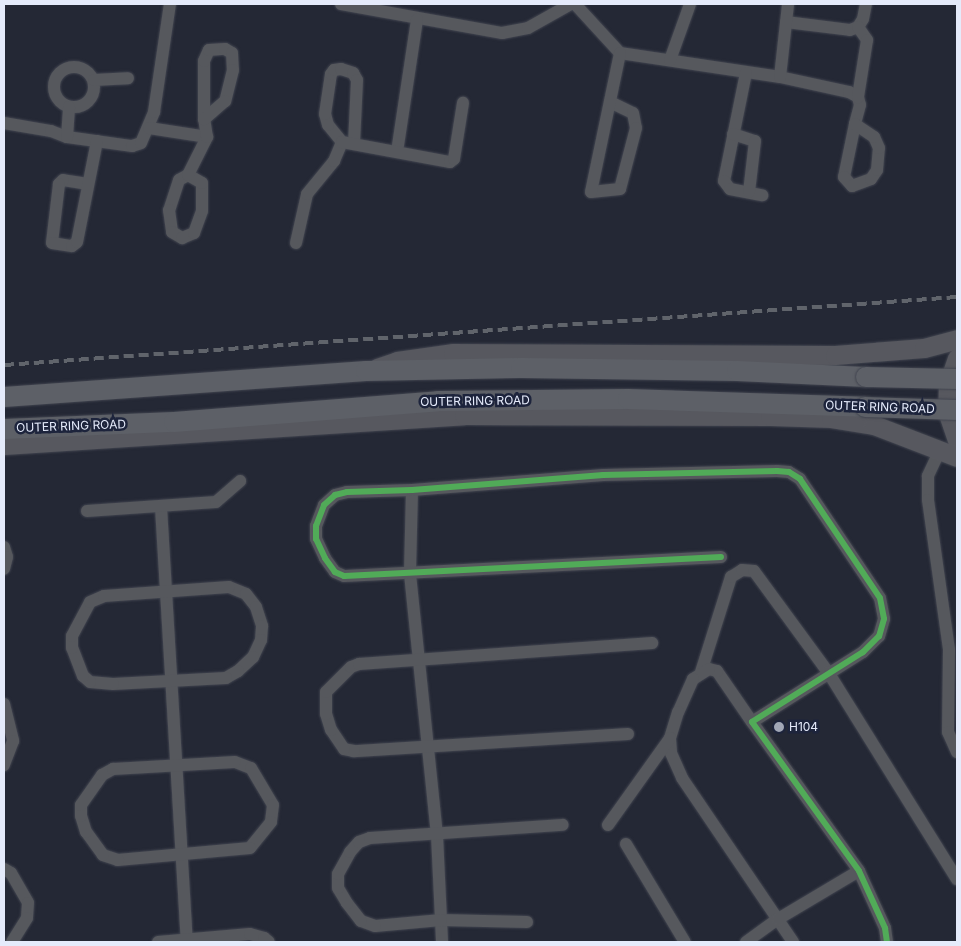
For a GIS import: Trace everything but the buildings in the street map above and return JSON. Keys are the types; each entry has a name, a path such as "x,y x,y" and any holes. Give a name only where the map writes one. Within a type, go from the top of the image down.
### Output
{"main road":[{"path":"366,371 397,361 453,353 835,355 924,348 957,339"},
{"name":"OUTER RING ROAD","path":"957,358 948,384 948,411 957,440"},
{"path":"4,397 366,371 718,370 957,379"},
{"name":"OUTER RING ROAD","path":"4,428 174,422 345,406 450,401 628,399 957,410"},
{"path":"345,406 376,419"},
{"path":"4,445 376,419 520,415 832,418 893,430 949,454"}],"street":[{"path":"4,123 51,131 67,137 132,146 141,143 149,128 170,4"},
{"path":"341,4 362,6 417,20 508,33 528,28 571,4"},
{"path":"575,4 620,53 780,77 849,92 858,97"},
{"path":"670,60 690,4"},
{"path":"780,77 788,4"},
{"path":"786,22 850,30 858,27 863,20 866,4"},
{"path":"397,152 417,20"},
{"path":"855,124 860,105 858,97 867,40 858,27"},
{"path":"188,175 202,183 204,197 200,224 194,233 182,238 172,232 169,210 179,180 188,175 207,137 204,118 204,61 209,50 226,49 232,53 233,70 226,101 204,118"},
{"path":"610,102 633,113 634,137 620,189 591,192 620,53"},
{"path":"94,80 90,100 77,107 70,107 58,99 54,92 54,84 61,72 74,66 82,68 94,80 128,78"},
{"path":"296,243 308,194 348,143 357,80 353,73 342,69 334,70 331,74 325,114 328,125 348,143 450,162 454,159 463,103"},
{"path":"746,73 724,181 730,189 762,195"},
{"path":"67,137 70,107"},
{"path":"149,128 207,137"},
{"path":"733,134 755,141 748,192"},
{"path":"88,184 63,180 59,184 52,243 76,245 97,141"},
{"path":"949,454 928,476 928,500 949,650 948,732 957,752"},
{"path":"721,557 344,576 335,572 325,558 316,539 316,526 324,505 335,495 347,492 412,490 603,476 788,472 800,479 884,608 880,636 863,652 828,672 752,722"},
{"path":"87,511 216,502 240,481"},
{"path":"412,490 410,574 417,662 429,747 437,835 442,942"},
{"path":"161,507 164,589 172,680 175,766 187,940"},
{"path":"4,547 7,557 4,569"},
{"path":"701,672 731,577 742,570 754,571 828,672 957,879"},
{"path":"164,589 239,589 256,607 262,626 261,640 253,657 238,672 226,678 172,680 90,682 84,676 72,648 72,636 90,602 104,596 164,589"},
{"path":"628,734 354,752 344,749 331,730 326,714 326,692 351,667 652,643"},
{"path":"608,825 670,738 678,712 693,679 701,672 709,669 717,672 859,871 885,928 887,942"},
{"path":"4,704 13,741 4,764"},
{"path":"670,738 671,753 682,778 793,942"},
{"path":"243,763 251,768 273,805 272,822 250,848 181,853 110,859 103,855 86,832 81,816 81,805 102,775 114,769 175,766 243,763"},
{"path":"527,922 441,920 375,926 361,921 338,888 338,874 359,842 370,838 437,835 563,825"},
{"path":"626,844 685,942"},
{"path":"4,868 11,873 28,903 26,918 12,942"},
{"path":"746,942 778,919 859,871"},
{"path":"158,942 250,934 264,938 269,942"}],"railway":[{"path":"4,365 957,297"}],"cycle path":[{"path":"721,557 344,576 335,572 325,558 316,539 316,526 324,505 335,495 347,492 412,490 603,475 777,471 789,472 800,479 880,598 884,619 879,636 863,652 752,722 859,871 885,928 887,942"}],"place":[{"name":"H104","path":"779,727"}]}
